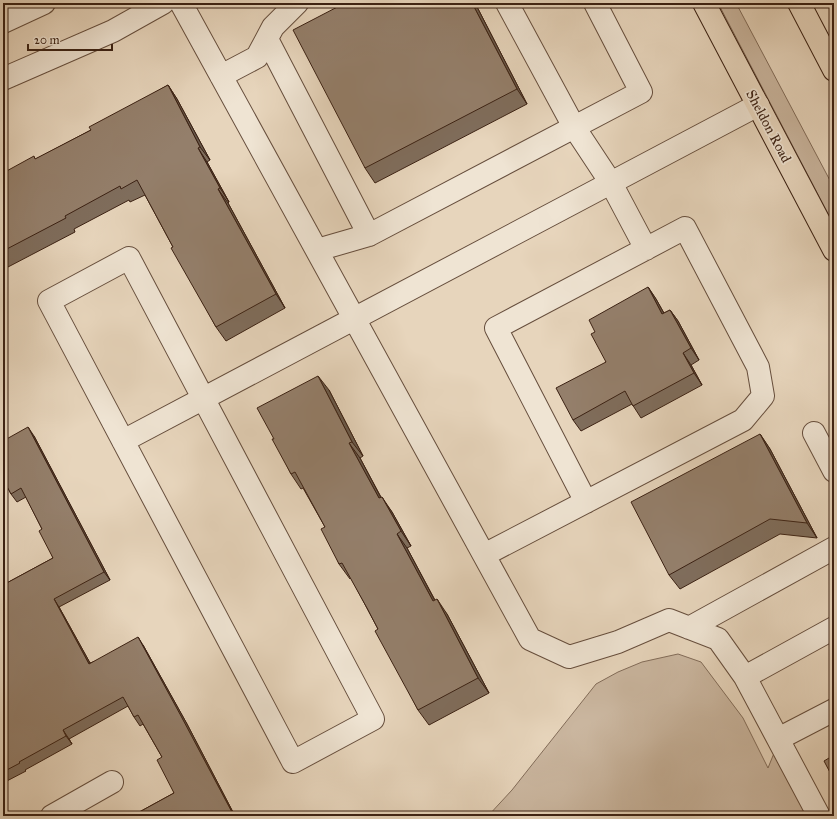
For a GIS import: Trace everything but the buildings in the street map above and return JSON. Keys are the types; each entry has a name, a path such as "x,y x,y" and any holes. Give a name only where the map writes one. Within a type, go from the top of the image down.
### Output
{"main road":[{"name":"Sheldon Road","path":"704,3 834,250"},
{"path":"799,3 834,70"}],"street":[{"path":"3,22 44,3"},
{"path":"3,79 113,31 163,3"},
{"path":"181,3 530,639 568,657 618,642 669,620 718,639 745,677 819,816"},
{"path":"221,76 257,57 273,27 297,3"},
{"path":"508,3 574,127 611,183 646,249"},
{"path":"317,250 369,235 641,92 594,3"},
{"path":"267,39 369,235"},
{"path":"123,441 758,105"},
{"path":"484,555 586,502 743,420 763,396 758,367 685,228 496,328 586,502"},
{"path":"129,258 373,719 293,762 123,441 49,301 129,258"},
{"path":"814,434 834,471"},
{"path":"689,628 834,548"},
{"path":"745,677 834,628"},
{"path":"778,739 834,710"},
{"path":"52,816 112,782"}],"shaded area":[{"path":"718,3 736,3 834,188 834,225"},
{"path":"678,654 701,662 743,718 768,768 783,731 827,816 488,816 512,790 596,684 618,672 642,662"}]}
